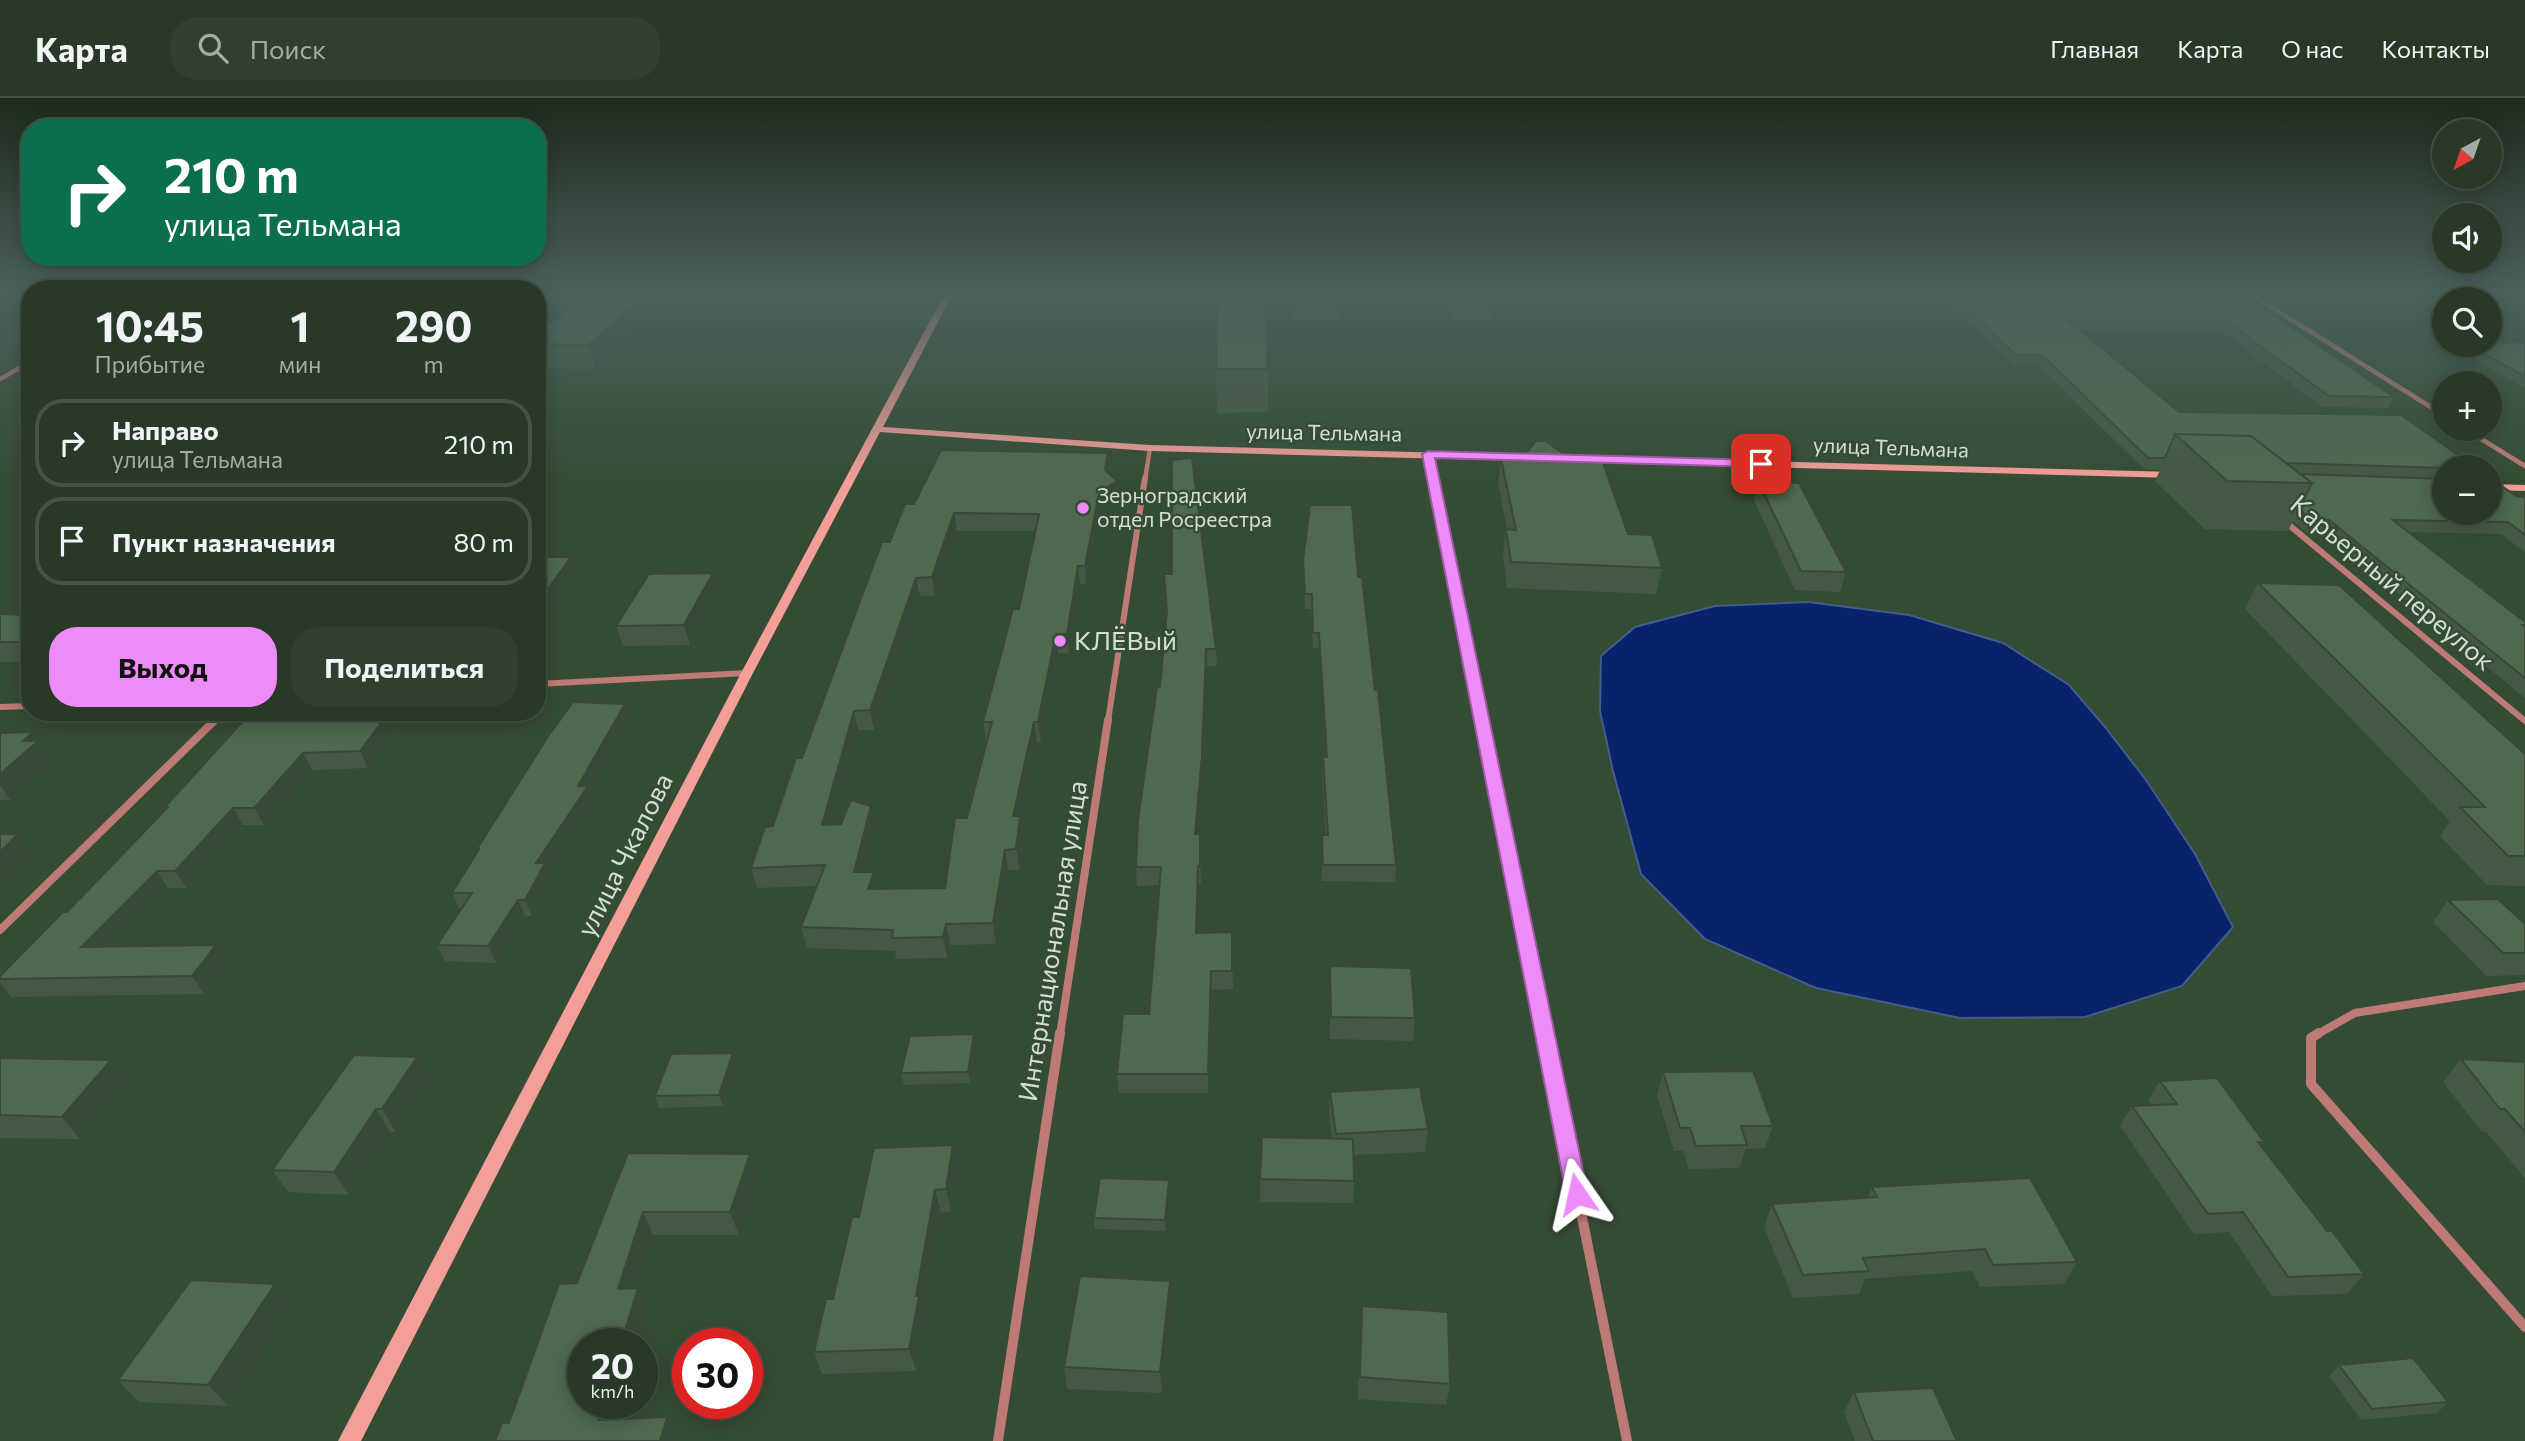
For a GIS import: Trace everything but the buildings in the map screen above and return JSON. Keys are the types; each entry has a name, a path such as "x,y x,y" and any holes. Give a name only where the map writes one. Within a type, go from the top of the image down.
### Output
{"street":[{"name":"улица Чкалова","path":"349,1441 747,673 915,356"},
{"path":"2349,356 2432,408"},
{"path":"0,379 21,367"},
{"name":"улица Тельмана","path":"876,429 1150,448 2190,476"},
{"path":"2484,441 2525,466"},
{"name":"Интернациональная улица","path":"998,1441 1150,448"},
{"path":"1428,454 1627,1441"},
{"path":"2502,487 2525,488"},
{"name":"Карьерный переулок","path":"2274,512 2525,721"},
{"path":"546,684 747,673"},
{"path":"0,707 21,706"},
{"path":"0,930 214,721"},
{"path":"2525,986 2354,1013 2311,1038 2311,1084 2525,1327"}],"shaded area":[{"path":"1808,602 1909,615 2003,643 2069,685 2146,780 2195,854 2233,927 2182,986 2085,1017 1960,1018 1816,988 1705,939 1641,874 1600,711 1601,656 1635,627 1715,606"}],"place":[{"name":"Зерноградский отдел Росреестра","path":"1083,508"},
{"name":"КЛЁВый","path":"1060,641"}],"route":[{"path":"1577,1194 1428,454 1761,464"}]}
